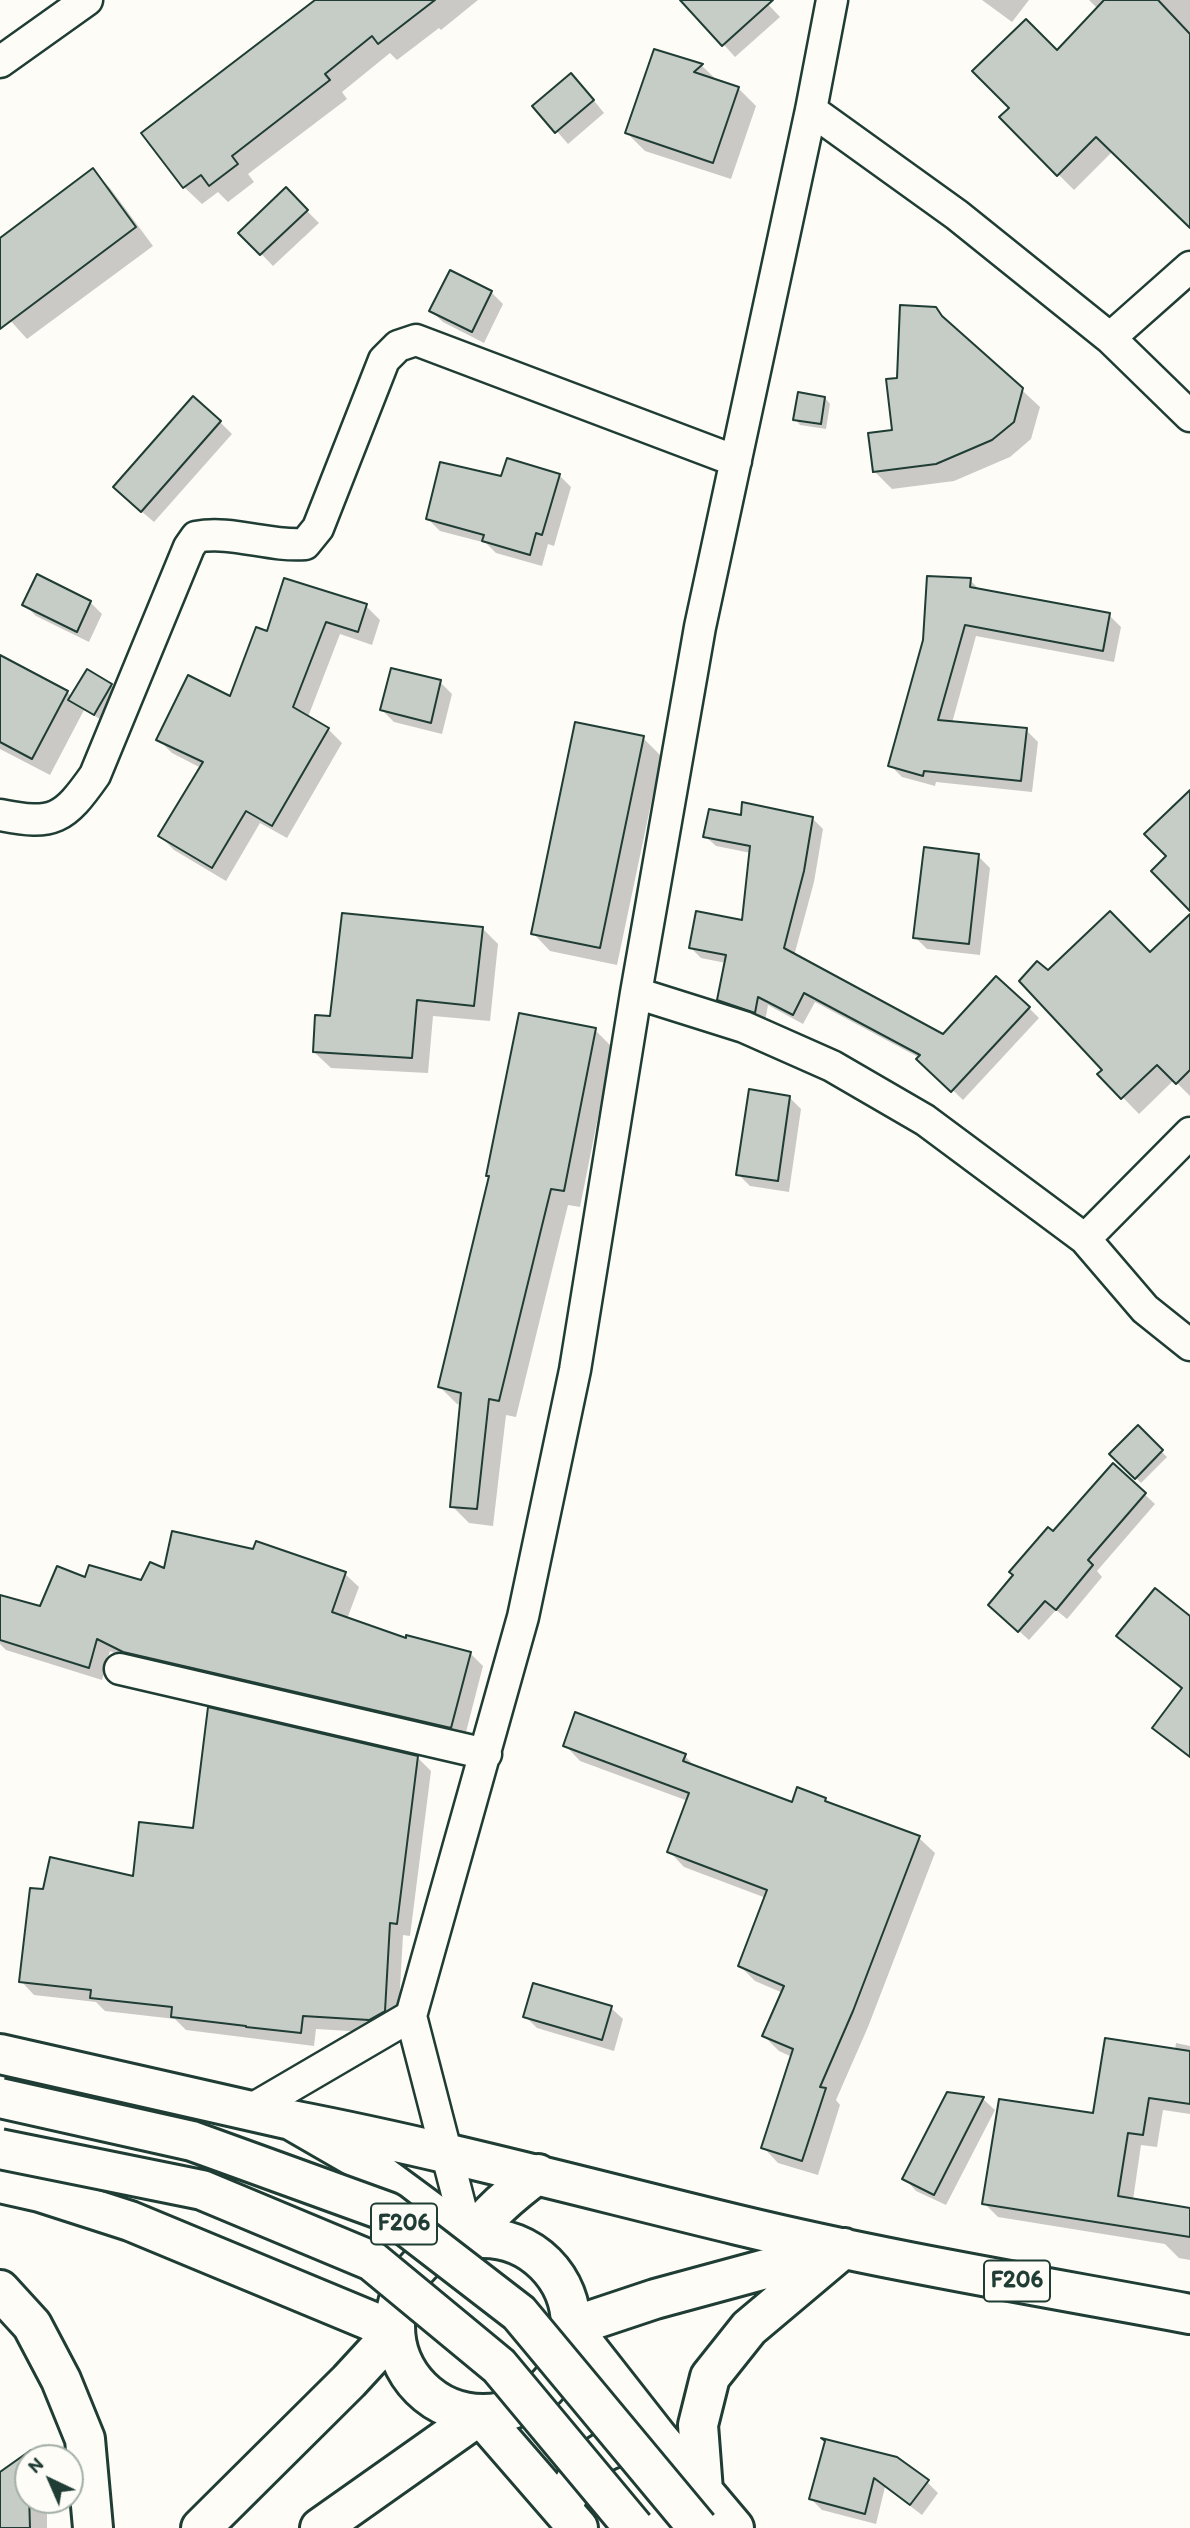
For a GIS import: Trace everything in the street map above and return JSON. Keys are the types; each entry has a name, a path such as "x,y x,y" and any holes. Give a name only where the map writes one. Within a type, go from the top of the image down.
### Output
{"main road":[{"path":"0,2054 290,2120 362,2161 469,2240"},
{"name":"F206","path":"0,2098 192,2141 388,2212 519,2313 700,2510"},
{"name":"F206","path":"290,2120 446,2151 739,2225 844,2248 1190,2314"},
{"name":"F206","path":"0,2149 202,2190 372,2261 499,2366 634,2528"},
{"path":"469,2240 483,2220 538,2174"},
{"path":"0,2183 40,2192 130,2221 395,2332"},
{"path":"495,2239 519,2246 541,2259 558,2279 563,2290 568,2302 571,2327 564,2362 544,2391 514,2409 480,2415 448,2408 421,2390 402,2363 395,2332 398,2306 407,2282 423,2262 444,2248 469,2240 495,2239"},
{"path":"700,2510 698,2425 710,2377 750,2328 844,2248"},
{"path":"571,2327 656,2298 844,2248"},
{"path":"0,2290 32,2325 61,2380 85,2439 93,2528"},
{"path":"571,2327 658,2438 700,2510 734,2528"},
{"path":"201,2528 395,2332"},
{"path":"320,2528 480,2415"},
{"path":"480,2415 570,2518"},
{"path":"570,2518 584,2466 604,2450 624,2442 658,2438"}],"street":[{"path":"0,62 86,0"},
{"path":"469,2240 411,2016 523,1617 575,1370 636,993 700,627 811,110 832,0"},
{"path":"811,110 957,215 1110,338 1190,416"},
{"path":"1110,338 1190,267"},
{"path":"0,815 21,820 52,819 74,804 94,775 189,547 196,537 209,534 285,545 305,544 318,528 384,360 398,346 416,340 736,461"},
{"path":"636,993 744,1027 832,1066 925,1120 1085,1239 1145,1309 1190,1345"},
{"path":"1085,1239 1190,1133"},
{"path":"120,1669 486,1754"},
{"path":"251,2109 411,2016"}],"building":[{"path":"315,0 435,0 378,44 372,36 325,74 330,80 232,156 238,164 209,186 201,175 183,188 141,133"},
{"path":"680,0 773,0 722,46"},
{"path":"1104,0 1158,0 1190,34 1190,228 1096,137 1057,176 999,117 1009,108 972,71 1026,19 1057,50"},
{"path":"654,49 703,64 694,72 739,87 713,163 625,133"},
{"path":"571,73 594,100 555,133 532,106"},
{"path":"93,168 136,227 0,329 0,238"},
{"path":"286,187 308,210 260,255 238,233"},
{"path":"450,270 492,291 472,332 429,311"},
{"path":"900,305 936,307 942,316 1023,388 1014,422 992,440 936,464 873,472 868,433 892,430 886,379 897,378"},
{"path":"798,392 825,397 821,424 793,420"},
{"path":"193,396 221,421 141,512 113,487"},
{"path":"507,458 560,474 542,535 536,533 530,555 482,541 484,535 426,519 440,462 501,476"},
{"path":"37,574 91,601 77,632 22,605"},
{"path":"927,576 971,578 970,587 1110,613 1103,651 965,625 938,720 1027,728 1021,781 924,771 923,776 888,766 923,640"},
{"path":"284,578 367,604 358,632 326,622 293,707 329,728 272,826 246,811 212,868 158,836 203,762 156,740 188,675 230,696 256,627 267,631"},
{"path":"0,655 68,691 32,759 0,742"},
{"path":"391,668 441,680 431,723 380,710"},
{"path":"87,669 112,684 94,715 68,700"},
{"path":"575,722 644,736 600,948 531,934"},
{"path":"1190,790 1190,911 1151,871 1166,856 1144,834"},
{"path":"742,802 813,817 804,871 784,948 943,1034 996,976 1030,1007 951,1092 916,1059 920,1055 804,993 793,1015 758,997 755,1013 717,1000 726,955 689,948 696,911 742,920 750,846 703,837 709,809 741,815"},
{"path":"924,847 979,854 969,944 913,938"},
{"path":"1110,911 1150,952 1190,914 1190,1070 1176,1084 1157,1065 1121,1099 1097,1074 1102,1070 1019,981 1037,961 1048,970"},
{"path":"342,913 483,927 474,1006 417,1000 412,1058 313,1052 315,1015 330,1016"},
{"path":"519,1013 596,1028 564,1191 551,1189 499,1401 489,1399 477,1509 450,1507 461,1393 438,1387 489,1176 486,1176"},
{"path":"749,1089 790,1096 778,1181 736,1175"},
{"path":"1138,1425 1163,1450 1135,1479 1109,1454"},
{"path":"1113,1463 1146,1493 1088,1560 1093,1565 1056,1610 1045,1601 1018,1632 988,1605 1013,1575 1009,1572 1048,1527 1053,1531"},
{"path":"172,1531 253,1549 256,1541 346,1572 332,1612 406,1638 406,1635 471,1652 451,1728 123,1652 97,1639 89,1668 0,1640 0,1595 40,1606 57,1566 85,1577 89,1565 141,1580 150,1562 164,1568"},
{"path":"1155,1588 1190,1616 1190,1757 1152,1728 1182,1688 1116,1636"},
{"path":"208,1707 418,1756 397,1924 390,1923 385,2011 369,2020 303,2016 301,2033 171,2017 172,2007 90,1998 91,1990 19,1982 30,1888 43,1889 50,1857 133,1876 139,1822 193,1828"},
{"path":"575,1712 686,1754 683,1761 792,1802 797,1787 826,1798 825,1801 920,1836 853,2011 820,2087 826,2088 802,2161 761,2148 793,2049 762,2036 784,1986 738,1966 767,1890 667,1852 689,1793 563,1746"},
{"path":"533,1983 612,2006 602,2040 523,2017"},
{"path":"1105,2038 1190,2051 1190,2104 1149,2098 1143,2135 1128,2133 1118,2196 1190,2208 1190,2237 982,2204 999,2099 1093,2113"},
{"path":"947,2092 984,2097 934,2195 902,2179"},
{"path":"821,2438 897,2457 929,2480 910,2505 874,2478 865,2514 809,2499 825,2441"},
{"path":"14,2462 14,2514 30,2514 30,2528 0,2528 0,2472"}]}
